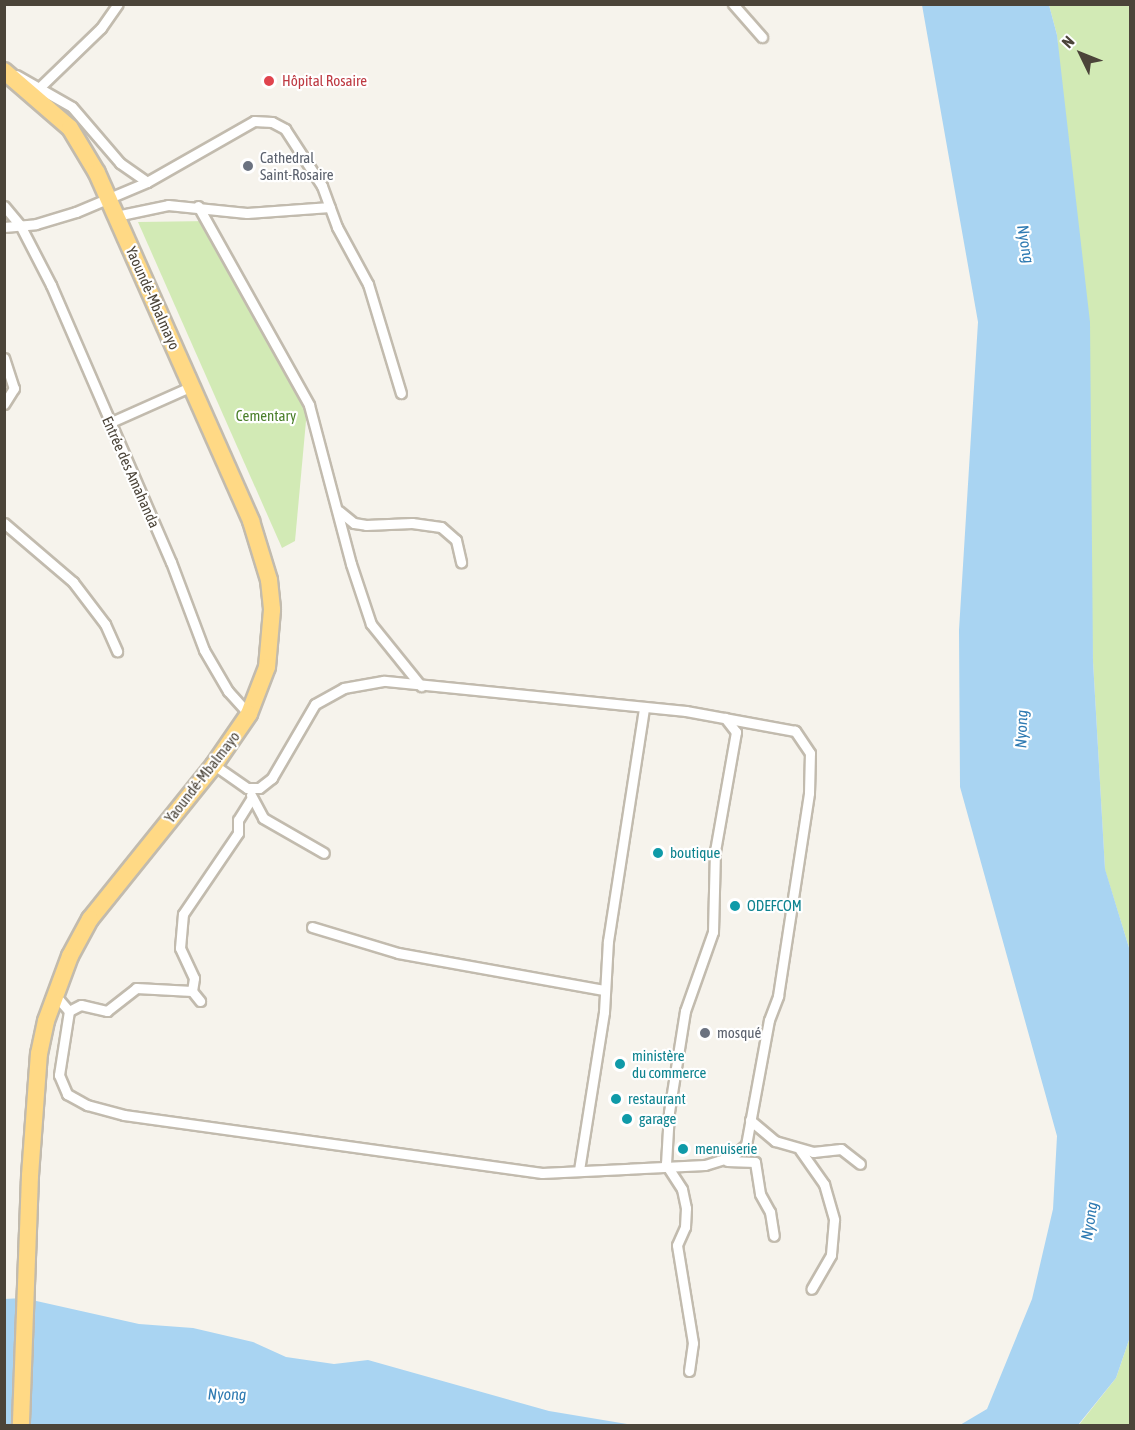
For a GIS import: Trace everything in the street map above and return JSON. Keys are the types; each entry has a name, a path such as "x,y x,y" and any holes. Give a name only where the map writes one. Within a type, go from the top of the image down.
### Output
{"highway":[{"name":"Yaoundé-Mbalmayo","path":"4,71 70,128 116,216 251,521 269,580 271,641 260,690 249,714 214,765 90,919 55,995 39,1053 26,1274 21,1425"}],"street":[{"path":"41,86 101,28 118,4"},
{"path":"734,4 762,37"},
{"path":"4,71 41,86 72,107 120,163 147,182"},
{"path":"4,227 59,219 147,182 254,121 272,122 285,129 293,140 330,207 368,284 401,393"},
{"path":"116,216 168,205 198,206 247,213 330,207"},
{"name":"Entrée des Amahanda","path":"4,206 20,225 51,285 204,650 228,691 249,714"},
{"path":"198,206 309,405 339,510 351,564 371,624 421,686"},
{"path":"4,358 14,387 4,405"},
{"path":"109,423 192,386"},
{"path":"339,510 360,524 412,523 441,527 461,549 461,562"},
{"path":"4,523 73,582 105,624 117,651"},
{"path":"247,788 259,788 272,778 307,714 326,696 364,682 725,718 795,731 806,742 811,762 792,911 746,1145 722,1162"},
{"path":"579,1170 604,1012 604,990 644,709"},
{"path":"689,1371 693,1343 677,1245 685,1227 686,1208 682,1189 666,1164 670,1102 686,1011 713,932 715,852 736,732 725,718"},
{"path":"214,765 247,788 263,818 324,853"},
{"path":"200,1001 192,991 194,978 180,948 183,914 238,833 238,820 252,798"},
{"path":"312,927 398,953 604,990"},
{"path":"69,1011 81,1005 107,1011 136,988 192,991"},
{"path":"55,995 69,1011"},
{"path":"69,1011 59,1075 67,1094 87,1105 135,1117 290,1135 448,1161 542,1173 666,1164 755,1162 774,1236"},
{"path":"750,1120 775,1141 800,1150 841,1149 860,1164"},
{"path":"800,1150 824,1184 834,1220 831,1255 811,1288"}],"green space":[{"path":"1049,5 1130,5 1130,951 1105,870 1057,35"},
{"name":"Cementary","path":"210,221 307,410 295,541 282,548 138,222"},
{"path":"1130,1337 1130,1425 1078,1426 1116,1378"}],"water":[{"name":"Nyong","path":"922,5 1049,5 1057,35 1090,322 1093,661 1105,869 1130,951 1130,1337 1116,1378 1078,1425 960,1425 987,1409 1032,1299 1053,1209 1057,1136 960,787 959,630 978,322"},
{"name":"Nyong","path":"23,1298 139,1324 193,1328 253,1342 286,1357 334,1364 368,1360 549,1411 633,1425 5,1425 4,1299"}],"place":[{"name":"Hôpital Rosaire","path":"269,81"},
{"name":"Cathedral Saint-Rosaire","path":"248,166"},
{"name":"boutique","path":"658,853"},
{"name":"ODEFCOM","path":"735,906"},
{"name":"mosqué","path":"705,1033"},
{"name":"ministère du commerce","path":"620,1064"},
{"name":"restaurant","path":"616,1099"},
{"name":"garage","path":"627,1119"},
{"name":"menuiserie","path":"683,1149"}]}
